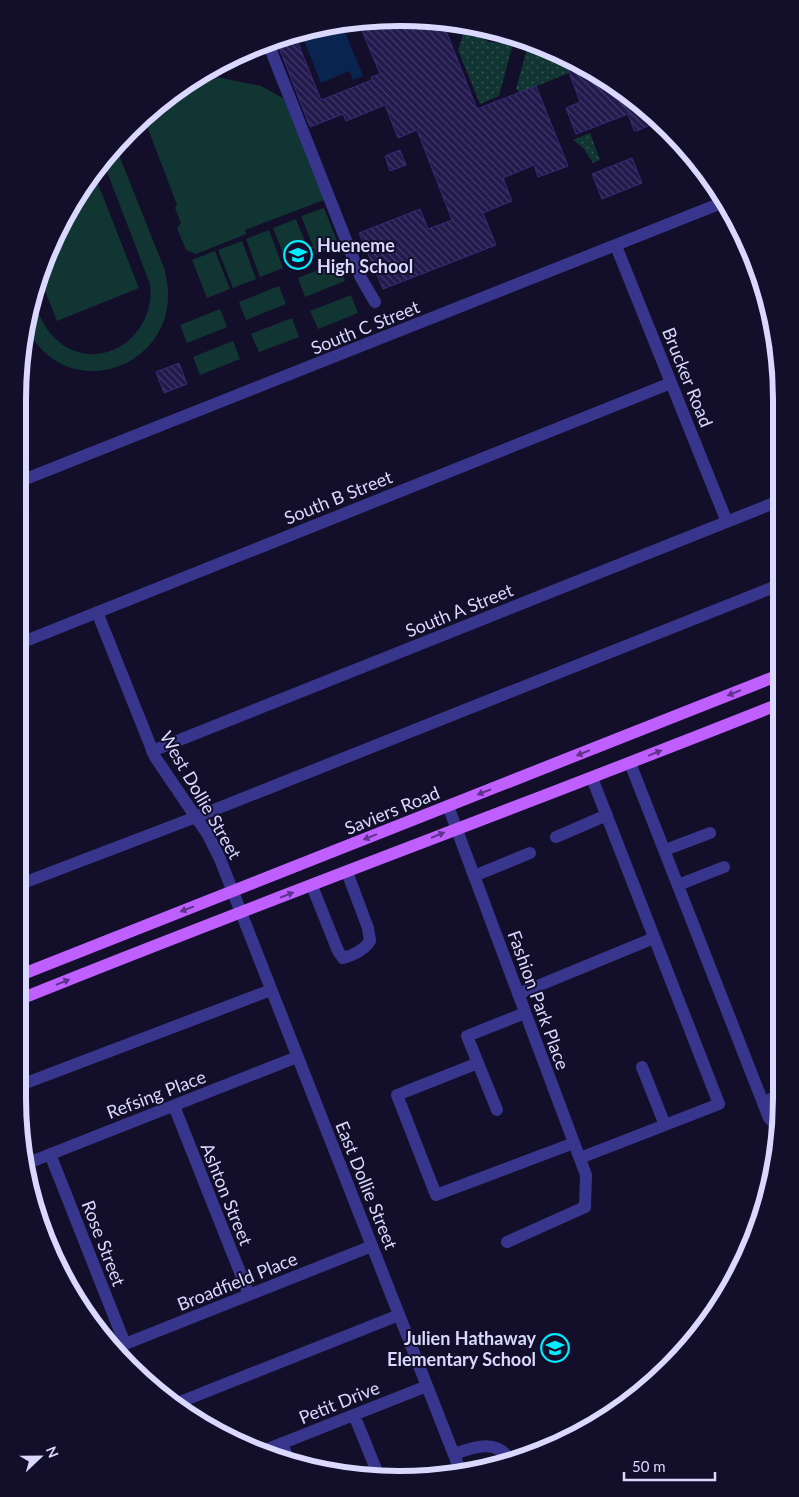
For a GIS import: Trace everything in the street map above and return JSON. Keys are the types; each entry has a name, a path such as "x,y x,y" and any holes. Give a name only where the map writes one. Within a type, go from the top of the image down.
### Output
{"main road":[{"name":"Saviers Road","path":"26,973 773,677"},
{"path":"26,997 773,706"}],"street":[{"path":"271,50 361,278 375,302"},
{"name":"South C Street","path":"26,475 616,246 718,205"},
{"name":"Brucker Road","path":"616,246 727,522"},
{"name":"South B Street","path":"26,641 671,383"},
{"name":"South A Street","path":"152,751 773,503"},
{"path":"26,881 196,817 773,587"},
{"name":"West Dollie Street","path":"97,612 152,751 171,783 196,817 220,859 241,913"},
{"path":"630,763 762,1102 772,1121"},
{"path":"580,1158 719,1104 592,778"},
{"name":"Fashion Park Place","path":"448,806 586,1175 585,1207 507,1242"},
{"path":"556,837 606,815"},
{"path":"665,850 710,833"},
{"path":"474,876 530,853"},
{"path":"678,885 724,867"},
{"path":"312,886 338,952 343,958 351,956 366,947 370,941 368,928 347,872"},
{"name":"East Dollie Street","path":"241,913 459,1466"},
{"path":"518,994 654,938"},
{"path":"26,1083 271,990"},
{"path":"497,1110 467,1036 525,1013"},
{"name":"Refsing Place","path":"32,1162 297,1057"},
{"path":"478,1063 397,1095 436,1195 574,1142"},
{"path":"642,1067 665,1125"},
{"path":"762,1102 773,1098"},
{"name":"Ashton Street","path":"174,1106 249,1295"},
{"name":"Rose Street","path":"50,1154 119,1344"},
{"name":"Broadfield Place","path":"121,1346 372,1246"},
{"path":"182,1401 399,1316"},
{"name":"Petit Drive","path":"271,1448 427,1386"},
{"path":"354,1415 376,1470"},
{"path":"282,1443 286,1453"},
{"path":"454,1454 477,1446 488,1446 497,1448 505,1455"}],"green space":[{"path":"464,32 482,35 490,42 502,41 513,44 499,96 480,104 458,50"},
{"path":"527,49 566,66 569,73 520,93 516,89"},
{"path":"216,77 261,86 283,98 324,200 245,230 246,234 196,254 186,250 177,228 181,223 175,208 177,205 147,125 172,103 205,81"},
{"path":"590,133 600,160 593,163 584,149 573,140"},
{"path":"118,154 164,268 168,301 160,329 144,351 122,365 96,371 70,367 45,353 32,335 37,309 42,321 51,334 67,347 84,354 102,353 118,348 132,337 143,322 149,304 150,284 106,169"},
{"path":"97,181 139,288 57,321 44,287 65,234"},
{"path":"324,208 339,246 316,254 301,216"},
{"path":"296,219 311,257 288,266 273,228"},
{"path":"269,230 283,268 260,277 246,239"},
{"path":"242,241 256,279 233,288 218,250"},
{"path":"215,251 230,289 207,298 192,260"},
{"path":"338,262 345,281 305,297 298,278"},
{"path":"279,286 286,304 246,320 239,302"},
{"path":"351,295 358,313 318,329 310,311"},
{"path":"220,309 227,327 187,343 180,325"},
{"path":"292,318 299,337 259,352 251,334"},
{"path":"233,341 240,359 200,375 193,357"}],"water":[{"path":"344,30 363,76 353,80 349,71 321,83 303,39"}],"building":[{"path":"400,26 445,29 477,109 536,86 568,166 538,177 534,165 503,178 512,201 483,213 496,245 383,289 359,233 420,209 428,229 452,220 417,130 398,138 385,105 346,121 343,114 310,127 279,47 297,41 321,100 372,80 371,77 380,74 361,28"},
{"path":"567,66 586,76 627,103 646,119 650,125 637,131 634,130 628,114 576,134 566,108 580,102"},
{"path":"400,150 406,165 390,171 385,156"},
{"path":"632,158 642,183 602,199 592,174"},
{"path":"179,363 187,384 164,393 156,372"}],"place":[{"name":"Hueneme High School","path":"298,255"},
{"name":"Julien Hathaway Elementary School","path":"555,1348"}]}
